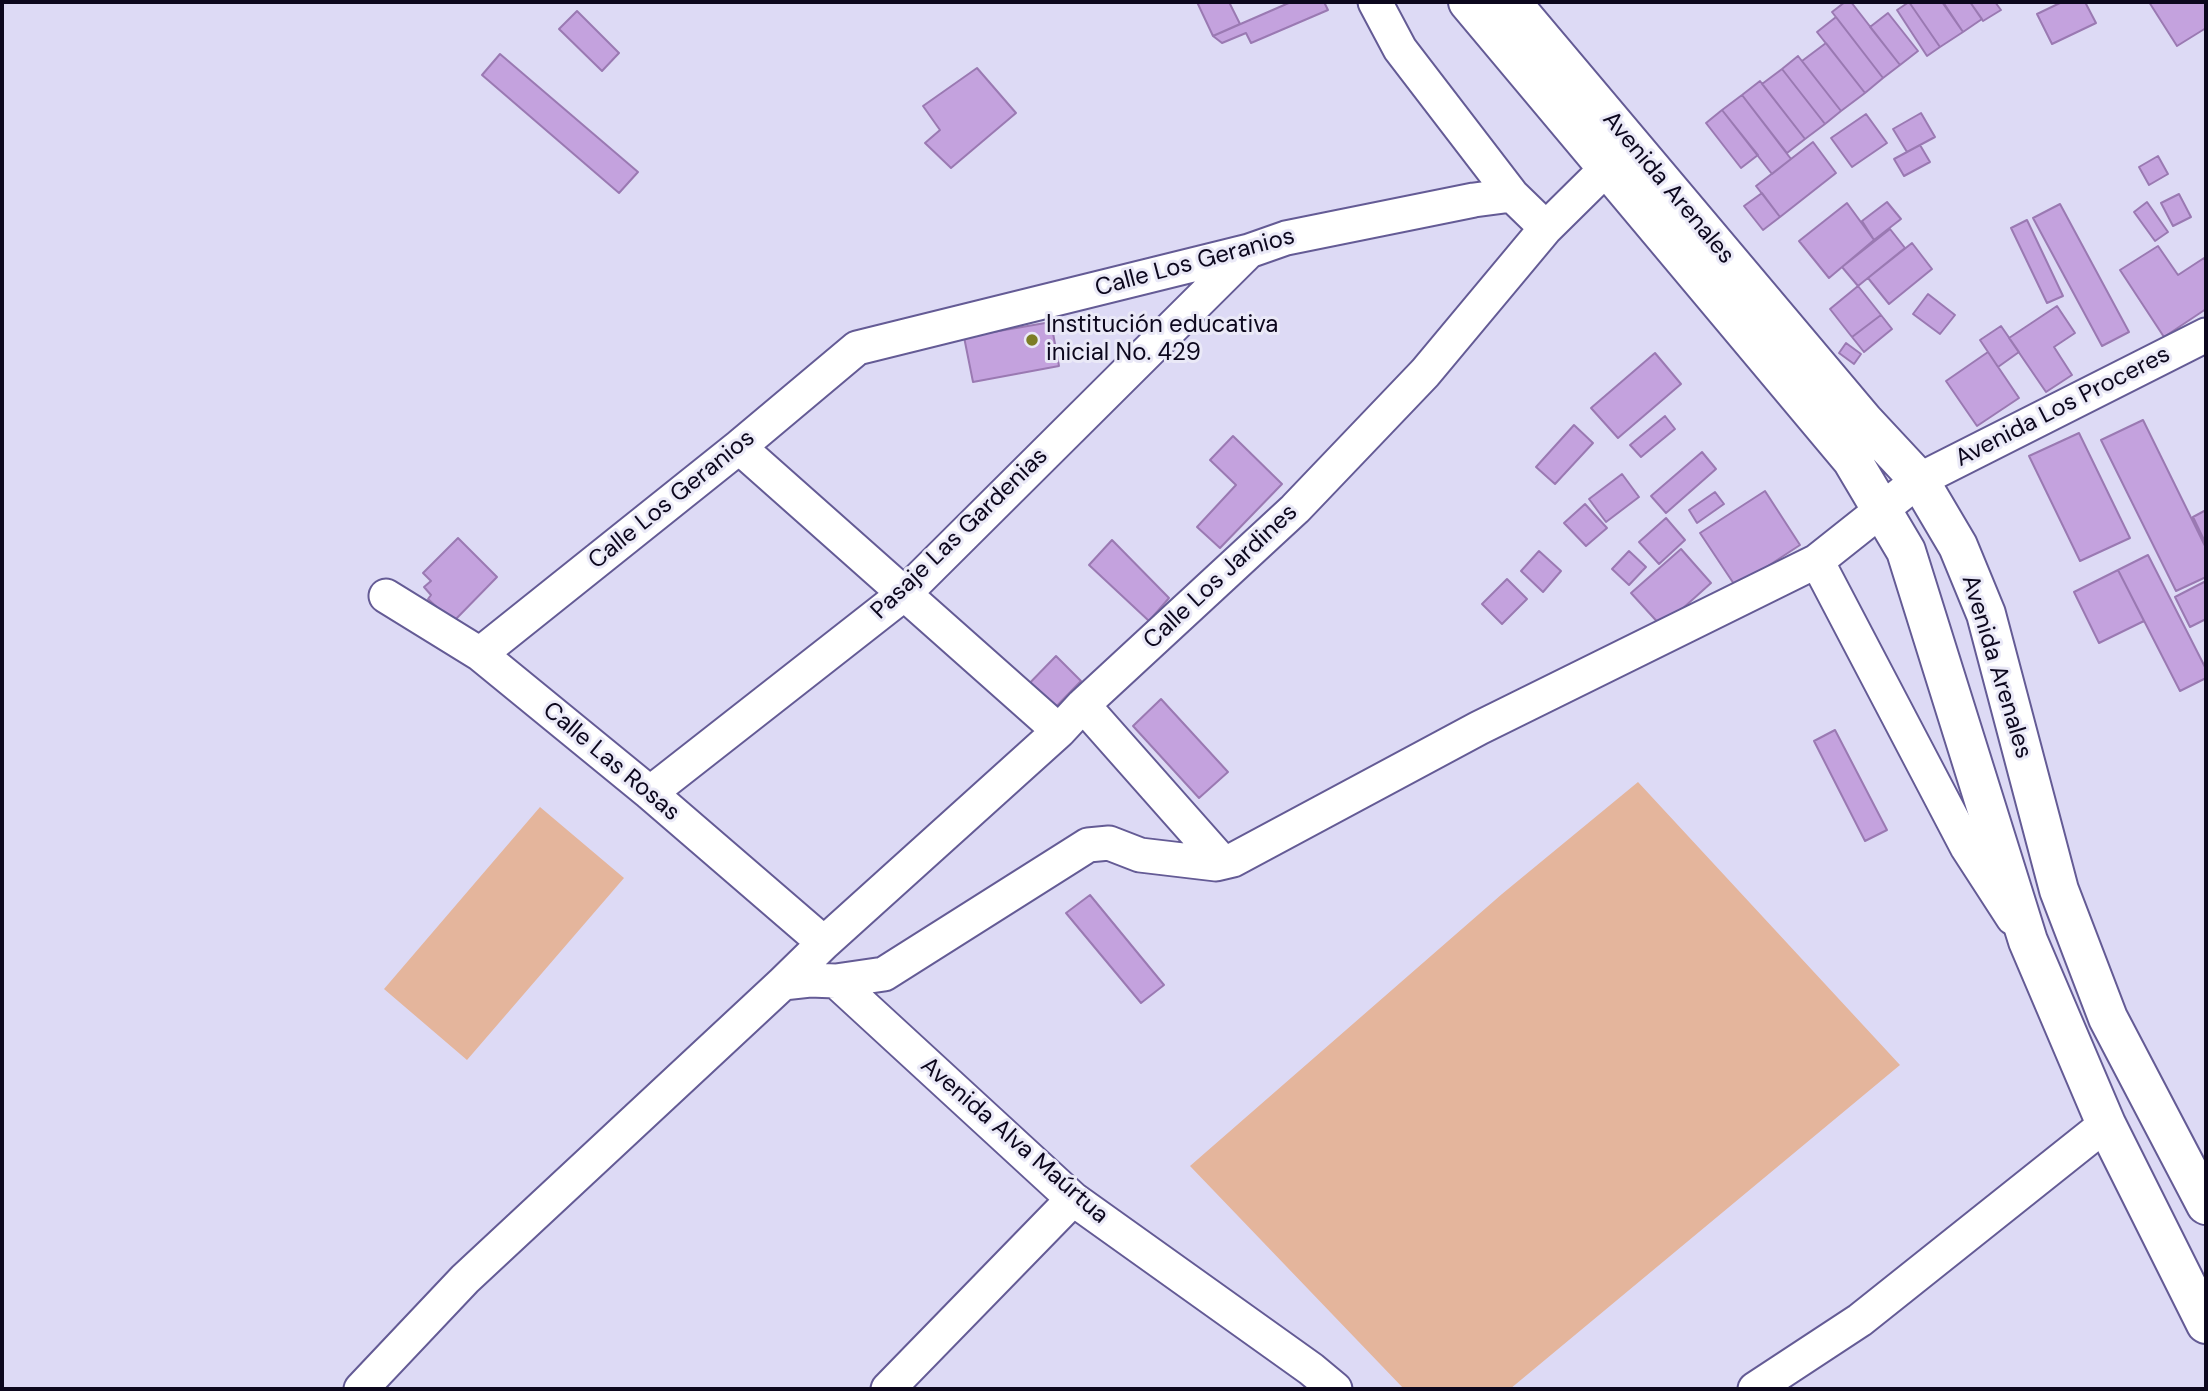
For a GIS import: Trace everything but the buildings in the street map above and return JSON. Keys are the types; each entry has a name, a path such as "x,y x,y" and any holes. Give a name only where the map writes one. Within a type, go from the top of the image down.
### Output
{"main road":[{"path":"1468,2 1619,155 1852,460 1906,551 2028,941 2106,1124 2206,1324"},
{"name":"Avenida Arenales","path":"1511,2 1619,155 1919,480 1958,546 1986,614 2059,890 2108,1018 2206,1205"}],"street":[{"path":"1375,2 1400,49 1512,195 1546,228"},
{"name":"Calle Los Jardines","path":"361,1389 465,1279 824,943 1059,731 1083,705 1295,509 1425,373 1546,228 1619,155"},
{"name":"Calle Los Geranios","path":"480,654 739,447 857,348 1249,251 1286,237 1512,195"},
{"name":"Pasaje Las Gardenias","path":"650,793 904,594 1249,251"},
{"name":"Avenida Los Proceres","path":"1222,862 1233,860 1479,728 1817,561 1919,480 2206,335"},
{"path":"739,447 1059,731"},
{"path":"1817,561 1967,847 2028,941"},
{"name":"Calle Las Rosas","path":"386,596 480,654 650,793 824,943"},
{"path":"783,983 836,981 884,974 1088,845 1109,843 1140,855 1216,864 1222,862 1083,705"},
{"name":"Avenida Alva Maúrtua","path":"836,981 1073,1199 1311,1369 1335,1389"},
{"path":"1755,1389 1860,1320 2106,1124"},
{"path":"888,1389 1073,1199"}],"shaded area":[{"path":"1638,782 1900,1065 1510,1389 1404,1389 1190,1166 1502,894"},
{"path":"540,807 624,878 467,1060 384,989"}],"place":[{"name":"Institución educativa inicial No. 429","path":"1032,340"}]}
